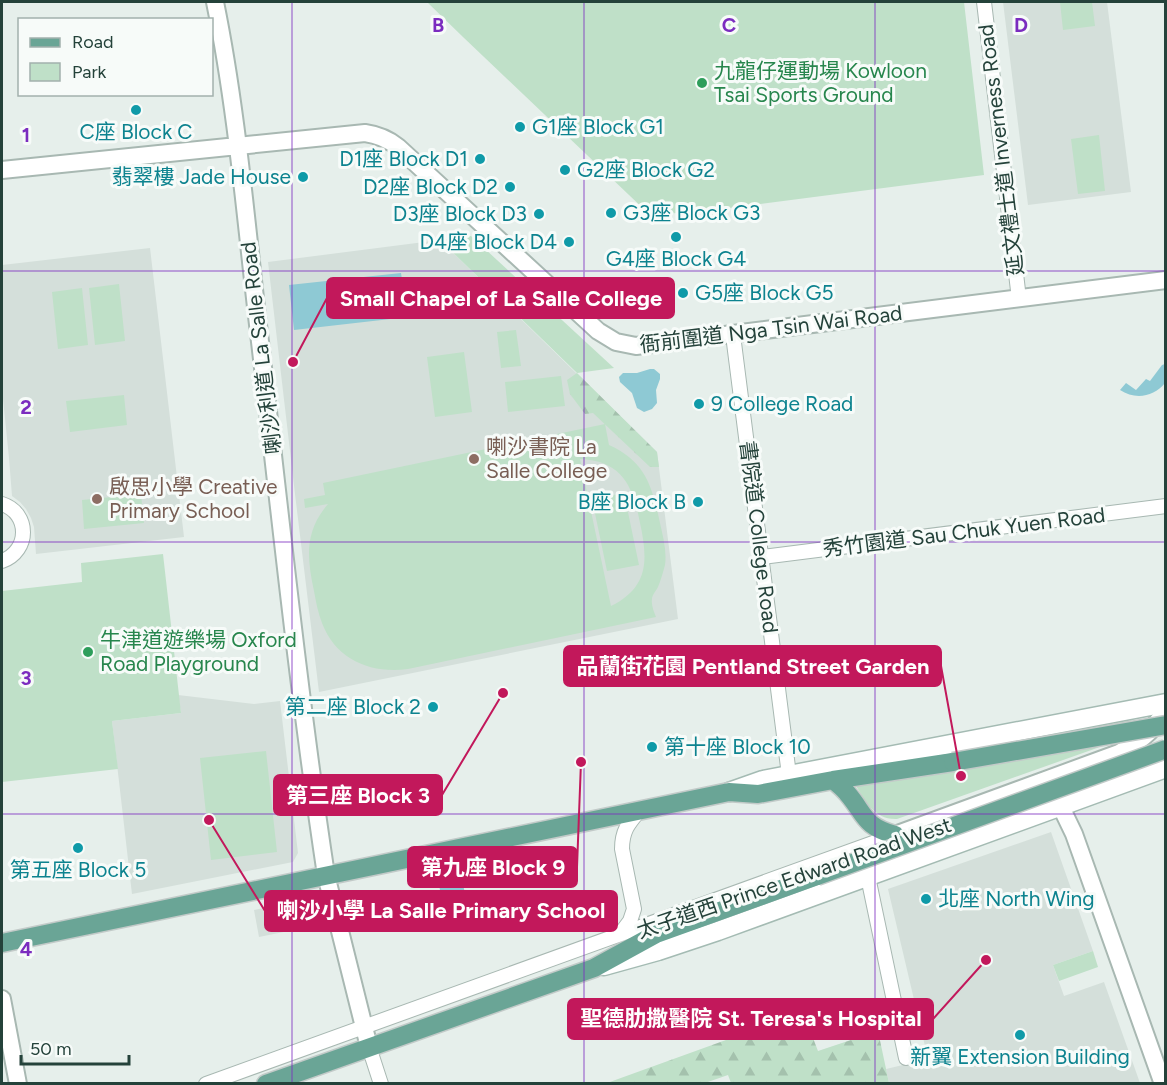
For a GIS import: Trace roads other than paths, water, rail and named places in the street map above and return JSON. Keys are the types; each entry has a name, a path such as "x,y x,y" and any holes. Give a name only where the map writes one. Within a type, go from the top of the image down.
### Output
{"main road":[{"path":"2,943 729,792 754,782 1166,702"},
{"path":"729,792 758,794 953,762 1162,720"},
{"path":"594,968 656,934 1166,751 1157,743 1154,731 1162,720"},
{"name":"太子道西 Prince Edward Road West","path":"266,1083 594,968 658,951 1166,768"},
{"path":"833,780 848,794 865,819 879,829 895,834"}],"street":[{"name":"喇沙利道 La Salle Road","path":"215,2 238,146 299,676 326,875 369,1047 381,1083"},
{"name":"延文禮士道 Inverness Road","path":"984,2 1019,298"},
{"name":"衙前圍道 Nga Tsin Wai Road","path":"2,170 365,133 377,135 398,147 598,331 616,342 636,346 1166,280"},
{"name":"書院道 College Road","path":"733,335 789,775"},
{"path":"2,493 5,505 19,517 23,533 18,549 12,556 2,561"},
{"name":"秀竹園道 Sau Chuk Yuen Road","path":"762,557 1166,506"},
{"name":"太子道西 Prince Edward Road West","path":"206,1083 1119,753 1134,745 1162,720"},
{"path":"1051,778 1163,1083"},
{"path":"621,933 630,921 634,909 622,839 629,822 639,811"},
{"path":"868,877 906,1058"},
{"path":"2,999 18,1083"}],"water":[{"path":"401,273 408,317 294,330 289,285"},
{"path":"1165,364 1165,383 1161,388 1150,394 1138,396 1120,390 1126,383 1136,390 1146,379 1150,381"},
{"path":"650,369 660,374 656,390 657,403 652,409 644,412 637,408 632,393 620,382 619,377 623,373 637,373"},
{"path":"462,880 470,916 446,920 439,885"}],"place":[{"name":"九龍仔運動場 Kowloon Tsai Sports Ground","path":"702,83"},
{"name":"C座 Block C","path":"136,110"},
{"name":"G1座 Block G1","path":"520,127"},
{"name":"D1座 Block D1","path":"480,159"},
{"name":"G2座 Block G2","path":"565,170"},
{"name":"翡翠樓 Jade House","path":"303,177"},
{"name":"D2座 Block D2","path":"510,187"},
{"name":"G3座 Block G3","path":"611,213"},
{"name":"D3座 Block D3","path":"539,214"},
{"name":"G4座 Block G4","path":"676,237"},
{"name":"D4座 Block D4","path":"569,242"},
{"name":"G5座 Block G5","path":"683,293"},
{"name":"Small Chapel of La Salle College","path":"293,362"},
{"name":"9 College Road","path":"699,404"},
{"name":"喇沙書院 La Salle College","path":"474,459"},
{"name":"啟思小學 Creative Primary School","path":"97,499"},
{"name":"B座 Block B","path":"698,502"},
{"name":"牛津道遊樂場 Oxford Road Playground","path":"88,652"},
{"name":"第三座 Block 3","path":"503,693"},
{"name":"第二座 Block 2","path":"433,707"},
{"name":"第十座 Block 10","path":"652,747"},
{"name":"第九座 Block 9","path":"581,762"},
{"name":"品蘭街花園 Pentland Street Garden","path":"961,776"},
{"name":"喇沙小學 La Salle Primary School","path":"209,820"},
{"name":"第五座 Block 5","path":"78,848"},
{"name":"北座 North Wing","path":"926,899"},
{"name":"聖德肋撒醫院 St. Teresa's Hospital","path":"986,960"},
{"name":"新翼 Extension Building","path":"1020,1035"}]}
